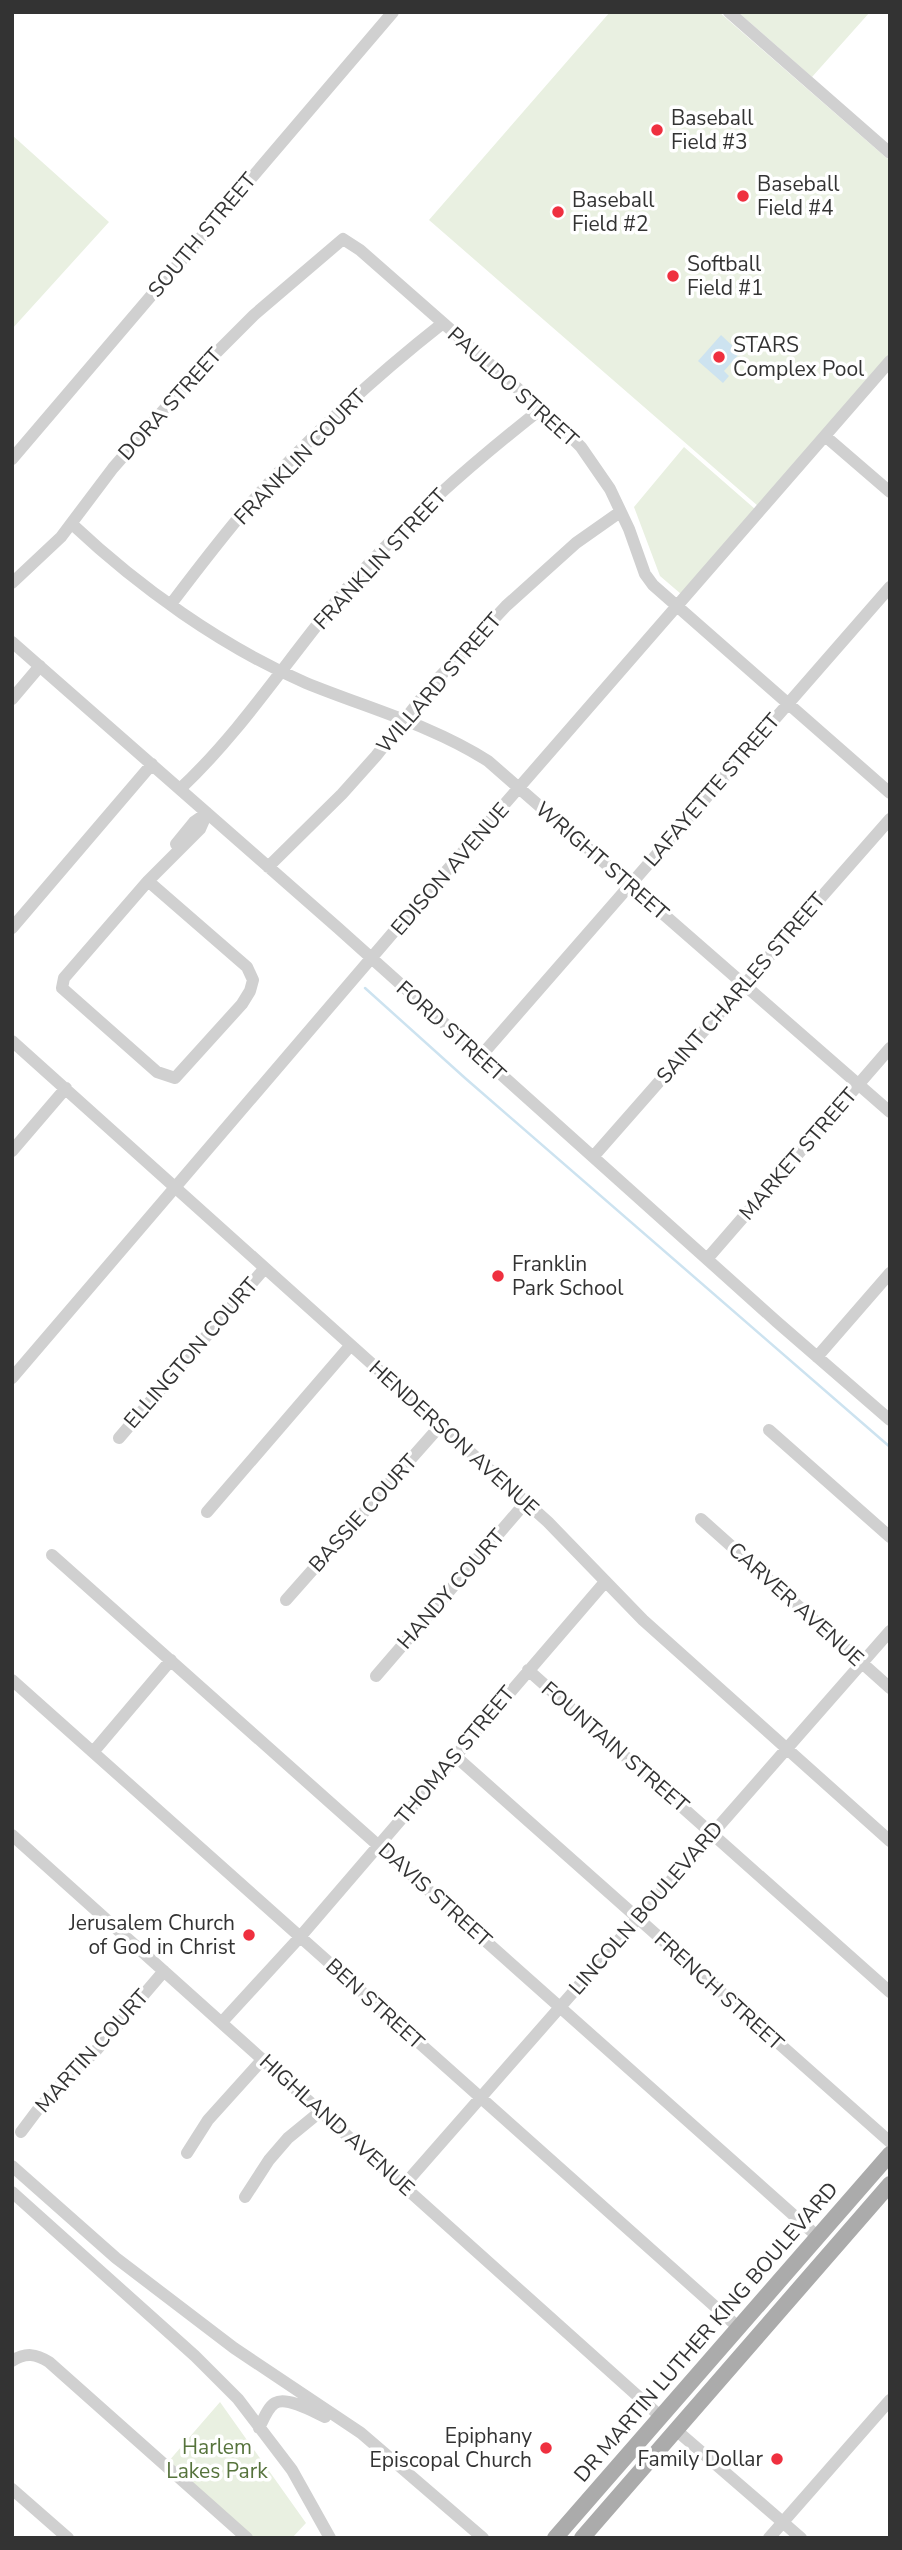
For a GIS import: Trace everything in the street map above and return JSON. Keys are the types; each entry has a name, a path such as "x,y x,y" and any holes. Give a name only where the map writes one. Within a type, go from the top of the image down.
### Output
{"main road":[{"name":"DR MARTIN LUTHER KING BOULEVARD","path":"555,2538 890,2154"},
{"name":"DR MARTIN LUTHER KING BOULEVARD","path":"582,2538 890,2184"},
{"path":"676,2430 677,2414 702,2383 703,2368"},
{"path":"659,2449 663,2428 660,2416"}],"street":[{"name":"SOUTH STREET","path":"14,452 393,12"},
{"path":"729,12 890,153"},
{"name":"PAULDO STREET","path":"343,239 360,250 581,447 610,489 645,574 663,595 890,793"},
{"name":"DORA STREET","path":"12,583 51,548 113,468 197,372 254,315 343,239"},
{"name":"FRANKLIN COURT","path":"171,604 220,541 299,451 383,372 443,323"},
{"name":"EDISON AVENUE","path":"12,1378 890,361"},
{"name":"FRANKLIN STREET","path":"180,789 235,731 345,590 464,470 541,409"},
{"path":"825,436 890,492"},
{"name":"WILLARD STREET","path":"268,867 376,757 432,685 506,606 576,544 620,512"},
{"name":"WRIGHT STREET","path":"72,524 125,571 171,604 281,671 444,736 488,761 890,1112"},
{"name":"LAFAYETTE STREET","path":"480,1057 890,587"},
{"name":"FORD STREET","path":"12,642 890,1420"},
{"path":"12,699 40,666"},
{"path":"12,928 152,764"},
{"path":"148,880 247,968 253,980 242,1004 176,1078 157,1072 62,988 64,978 148,880 200,829 208,813"},
{"name":"SAINT CHARLES STREET","path":"593,1157 890,819"},
{"name":"HENDERSON AVENUE","path":"12,1041 526,1502 643,1620 890,1841"},
{"name":"MARKET STREET","path":"707,1259 890,1048"},
{"path":"12,1151 66,1088"},
{"name":"ELLINGTON COURT","path":"119,1438 264,1269"},
{"path":"817,1357 890,1273"},
{"path":"207,1512 351,1346"},
{"name":"BASSIE COURT","path":"286,1600 440,1426"},
{"path":"769,1430 890,1537"},
{"name":"HANDY COURT","path":"376,1676 526,1502"},
{"name":"CARVER AVENUE","path":"701,1519 890,1688"},
{"name":"DAVIS STREET","path":"52,1555 817,2236"},
{"name":"THOMAS STREET","path":"222,2022 300,1937 605,1582"},
{"name":"LINCOLN BOULEVARD","path":"404,2185 890,1631"},
{"path":"94,1751 171,1660"},
{"name":"FOUNTAIN STREET","path":"528,1670 890,1992"},
{"name":"BEN STREET","path":"12,1680 738,2327"},
{"name":"FRENCH STREET","path":"454,1755 890,2142"},
{"name":"HIGHLAND AVENUE","path":"12,1835 660,2416"},
{"name":"MARTIN COURT","path":"21,2132 39,2108 75,2069 93,2054 164,1971"},
{"path":"187,2153 208,2120 263,2059"},
{"path":"245,2197 282,2145 321,2111"},
{"path":"12,2166 116,2258 234,2348 360,2433 483,2538"},
{"path":"12,2192 238,2399 292,2470 330,2538"},
{"path":"17,2357 39,2356 55,2367 247,2538"},
{"path":"769,2538 890,2400"},
{"path":"260,2428 270,2409 281,2401 295,2403 360,2433"},
{"path":"676,2430 801,2538"},
{"path":"12,2488 68,2538"}],"green space":[{"path":"610,12 719,12 890,161 890,354 758,506 429,220"},
{"path":"738,12 870,12 812,77"},
{"path":"12,135 109,222 12,329"},
{"path":"684,447 755,509 681,594 660,576 634,507"},
{"name":"Harlem Lakes Park","path":"220,2402 306,2523 292,2538 253,2538 168,2462"}],"water":[{"name":"STARS Complex Pool","path":"721,335 740,353 724,371 729,376 723,383 698,361"}],"waterway":[{"path":"365,988 890,1447"}],"place":[{"name":"Baseball Field #3","path":"657,130"},
{"name":"Baseball Field #4","path":"743,196"},
{"name":"Baseball Field #2","path":"558,212"},
{"name":"Softball Field #1","path":"673,276"},
{"name":"STARS Complex Pool","path":"719,357"},
{"name":"Franklin Park School","path":"498,1276"},
{"name":"Jerusalem Church of God in Christ","path":"249,1935"},
{"name":"Epiphany Episcopal Church","path":"546,2448"},
{"name":"Family Dollar","path":"777,2459"}]}
